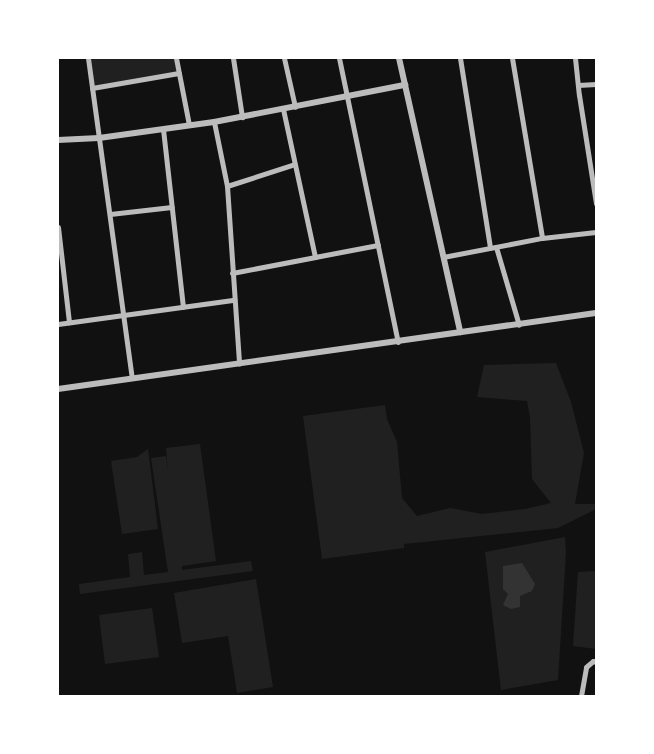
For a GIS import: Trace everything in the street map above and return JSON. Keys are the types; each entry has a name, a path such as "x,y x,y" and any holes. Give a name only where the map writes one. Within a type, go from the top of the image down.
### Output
{"street":[{"path":"88,58 132,378"},
{"path":"176,58 189,126"},
{"path":"233,58 242,117"},
{"path":"284,58 295,106"},
{"path":"338,58 398,342"},
{"path":"399,58 460,332"},
{"path":"460,58 493,248 519,325"},
{"path":"512,58 542,238"},
{"path":"575,58 578,85 594,169 596,204"},
{"path":"92,88 179,74"},
{"path":"578,85 596,84"},
{"path":"58,140 99,138 189,126 404,85"},
{"path":"283,109 315,257"},
{"path":"214,122 227,186 239,364"},
{"path":"162,129 183,307"},
{"path":"227,186 295,164"},
{"path":"110,214 172,207"},
{"path":"58,227 69,322"},
{"path":"443,257 542,238 596,232"},
{"path":"232,273 378,246"},
{"path":"58,324 234,300"},
{"path":"58,389 596,313"},
{"path":"581,696 586,667 596,662"}],"shaded area":[{"path":"88,58 176,58 179,73 92,88"},
{"path":"556,363 571,402 584,453 575,504 596,504 596,509 558,528 404,544 404,548 322,559 303,416 385,405 387,419 397,442 402,498 417,516 450,508 482,514 525,509 551,503 532,479 530,418 527,401 477,397 484,365"},
{"path":"200,444 216,561 182,566 182,570 251,561 253,571 80,594 79,584 130,577 128,554 142,552 144,575 168,572 151,458 166,456 168,472 166,448"},
{"path":"148,449 158,529 122,534 111,461 137,457"},
{"path":"565,537 566,552 558,680 501,690 485,552"},
{"path":"522,563 535,584 532,591 520,596 520,607 511,609 503,605 508,594 503,589 503,566"},
{"path":"596,571 596,649 573,646 578,572"},
{"path":"256,579 273,687 237,693 228,636 182,643 174,593"},
{"path":"152,608 159,657 105,664 99,615"}]}
